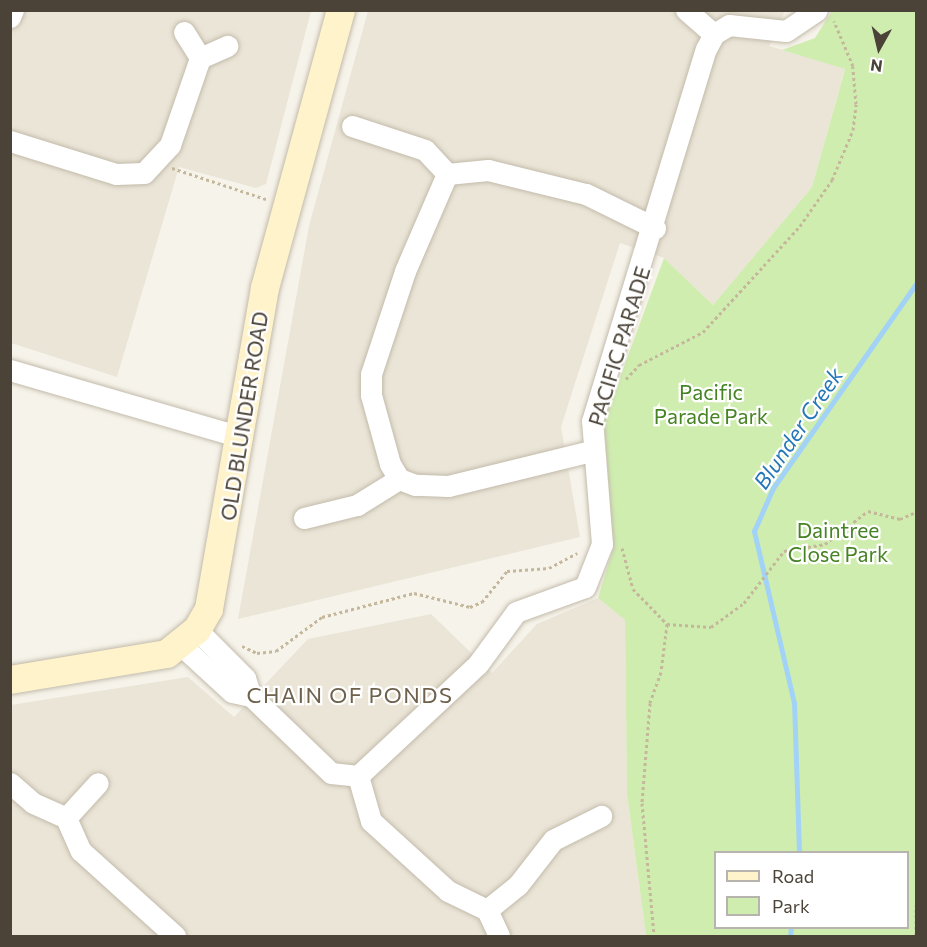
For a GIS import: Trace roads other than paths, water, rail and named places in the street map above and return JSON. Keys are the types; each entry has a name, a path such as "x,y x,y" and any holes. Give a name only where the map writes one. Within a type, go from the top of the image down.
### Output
{"main road":[{"name":"OLD BLUNDER ROAD","path":"189,638 217,583 265,288 340,10"},
{"path":"10,680 149,658 189,638"}],"street":[{"path":"10,17 13,10"},
{"path":"686,10 714,34 742,24 786,31 817,10"},
{"path":"184,32 200,58"},
{"name":"PACIFIC PARADE","path":"358,776 478,664 516,612 585,587 612,543 591,451 592,422 655,228 714,34"},
{"path":"10,141 130,176 161,161 200,58 227,46"},
{"path":"352,126 425,150 447,174"},
{"path":"447,174 488,170 586,194 655,228"},
{"path":"399,479 371,395 371,374 405,271 447,174"},
{"path":"10,370 241,437"},
{"path":"304,518 357,505 399,479 448,486 591,451"},
{"path":"189,638 220,652 245,678 250,696 331,773 358,776 371,821 448,891 487,910 499,936"},
{"path":"189,638 232,692 250,696"},
{"path":"10,783 33,803 66,818 81,850 175,936"},
{"path":"66,818 98,783"},
{"path":"487,910 518,885 553,840 600,816"}],"waterway":[{"name":"Blunder Creek","path":"799,851 794,703 754,531 773,488 916,284"},
{"name":"Blunder Creek","path":"790,936 791,929"}],"district":[{"name":"CHAIN OF PONDS","path":"350,695"}],"park label":[{"name":"Pacific Parade Park","path":"711,404"},
{"name":"Daintree Close Park","path":"838,542"}]}
